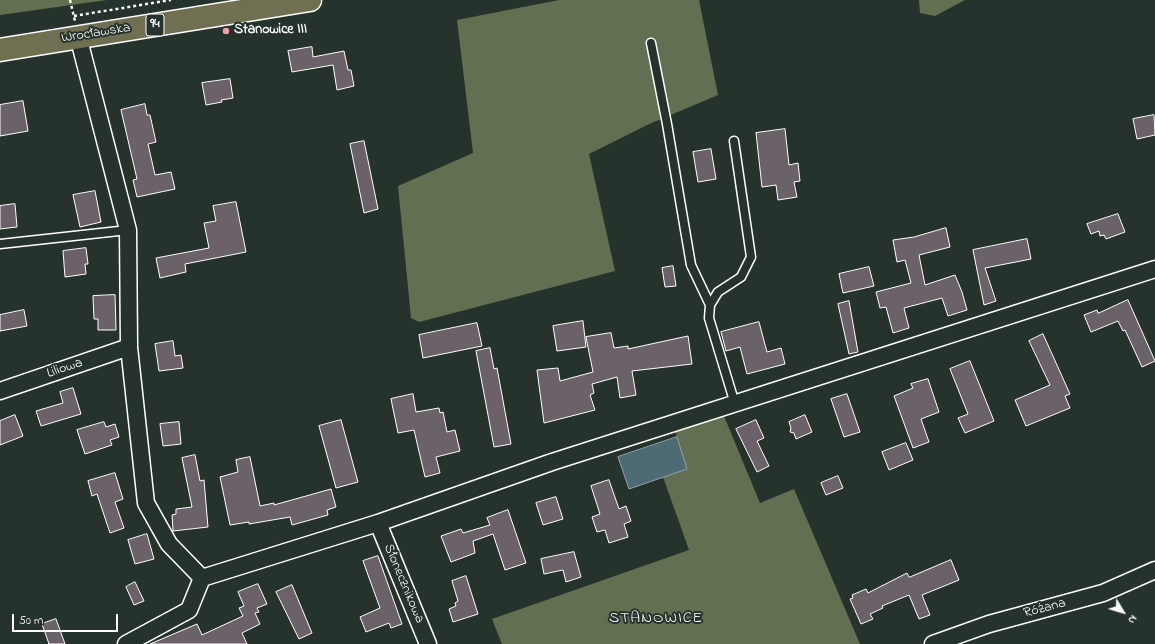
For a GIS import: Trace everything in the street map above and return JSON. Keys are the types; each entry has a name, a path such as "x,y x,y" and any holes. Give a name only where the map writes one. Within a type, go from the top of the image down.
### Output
{"main road":[{"name":"Wrocławska","path":"0,50 78,36 310,0"}],"street":[{"path":"78,36 128,230 129,347 146,503 169,544 202,578"},
{"path":"202,578 378,523 552,462 1155,270"},
{"name":"Liliowa","path":"0,391 129,347"},
{"name":"Słonecznikowa","path":"378,523 428,644"},
{"name":"Różana","path":"933,644 989,624 1103,593 1155,570"},
{"path":"126,644 189,610 202,578"}],"lane":[{"path":"651,43 667,124 691,265 710,305 710,318 735,404"},
{"path":"710,305 718,292 741,277 751,257 734,141"},
{"path":"0,244 128,230"}],"path":[{"path":"70,0 78,36"},
{"path":"74,16 171,0"}],"green space":[{"path":"0,0 107,0 0,15"},
{"path":"559,0 699,0 718,95 647,125 589,154 615,271 419,322 411,318 398,186 473,153 457,20"},
{"path":"919,0 965,0 935,16 920,13"},
{"path":"724,416 760,503 794,489 860,644 502,644 492,619 689,550 663,477 687,469 675,431"}],"water":[{"path":"677,437 687,469 629,489 618,457"}],"building":[{"path":"312,47 313,57 344,51 348,70 351,70 354,86 337,90 333,65 292,72 288,51"},
{"path":"230,79 233,98 206,105 202,83"},
{"path":"23,101 28,131 0,136 0,105"},
{"path":"145,104 147,115 150,115 156,142 148,144 155,175 171,172 175,189 137,197 133,180 137,179 121,110"},
{"path":"1154,115 1155,135 1137,139 1133,119"},
{"path":"785,129 789,165 798,163 800,181 794,182 797,197 778,200 776,185 762,187 756,133"},
{"path":"364,141 378,209 364,213 350,144"},
{"path":"711,149 716,179 698,182 693,152"},
{"path":"95,191 101,222 80,227 73,195"},
{"path":"236,202 246,252 185,264 186,272 160,278 156,258 209,248 204,223 216,221 213,206"},
{"path":"15,204 17,227 0,229 0,206"},
{"path":"1118,214 1125,232 1106,239 1104,235 1100,236 1099,231 1091,234 1087,224"},
{"path":"946,228 950,247 919,255 925,285 955,275 967,310 948,316 942,298 904,308 909,328 893,333 886,307 880,308 876,292 911,283 905,260 897,262 893,240 914,237"},
{"path":"1027,239 1031,259 985,268 996,301 984,305 973,250"},
{"path":"86,248 88,264 85,264 86,274 65,277 63,251"},
{"path":"673,266 676,286 665,287 662,268"},
{"path":"869,267 874,286 843,293 839,274"},
{"path":"115,295 116,330 98,330 98,319 94,319 93,296"},
{"path":"1128,300 1155,361 1142,367 1125,330 1123,331 1118,321 1091,332 1084,315 1097,310 1098,313"},
{"path":"849,301 858,352 849,354 838,304"},
{"path":"24,310 27,326 0,331 0,315"},
{"path":"583,321 586,347 557,351 553,326"},
{"path":"759,322 767,352 781,348 785,364 747,374 740,347 726,351 721,332"},
{"path":"477,323 482,346 423,358 419,335"},
{"path":"611,333 614,348 628,346 628,349 688,336 692,364 632,371 636,395 620,398 617,377 592,384 594,393 590,395 595,410 544,423 537,370 558,368 560,381 593,372 586,337"},
{"path":"1043,334 1070,394 1065,396 1070,408 1026,426 1015,400 1050,385 1029,341"},
{"path":"173,341 175,356 181,355 183,368 159,371 155,344"},
{"path":"490,348 494,369 497,368 511,444 494,447 476,351"},
{"path":"970,361 994,421 965,433 958,418 968,414 950,369"},
{"path":"928,379 939,412 921,419 929,442 913,448 894,396 913,388 911,384"},
{"path":"73,388 81,414 41,426 36,411 63,403 60,392"},
{"path":"413,394 416,412 439,408 440,413 443,412 447,432 455,430 460,451 436,457 440,473 425,477 414,430 398,433 391,399"},
{"path":"847,394 860,432 844,437 831,399"},
{"path":"15,415 23,436 0,445 0,421"},
{"path":"805,415 812,432 796,439 794,433 790,432 791,428 789,422"},
{"path":"341,420 358,482 336,488 319,426"},
{"path":"756,420 764,438 757,441 769,466 757,472 736,429"},
{"path":"104,422 106,427 115,424 119,437 110,440 112,445 85,454 77,430"},
{"path":"179,422 181,444 163,446 160,424"},
{"path":"906,443 913,460 889,470 882,452"},
{"path":"195,455 200,481 204,480 208,527 173,531 172,515 176,514 176,509 192,507 182,458"},
{"path":"250,457 260,506 274,503 274,505 331,489 336,507 327,510 328,515 292,525 290,517 249,524 249,522 230,525 220,477 238,472 236,460"},
{"path":"115,473 123,499 115,502 124,528 110,533 97,494 92,496 88,481"},
{"path":"838,476 843,488 826,495 821,483"},
{"path":"609,480 619,509 626,506 631,521 624,524 628,537 609,543 605,530 597,532 592,517 600,514 591,486"},
{"path":"556,497 563,519 543,525 536,503"},
{"path":"508,510 526,563 505,570 493,534 473,541 475,553 451,562 441,536 461,529 463,533 490,525 487,518"},
{"path":"147,534 154,559 135,564 128,540"},
{"path":"574,552 581,577 566,582 563,570 544,574 541,559"},
{"path":"378,556 402,624 391,628 389,623 366,632 360,617 380,608 363,561"},
{"path":"951,560 959,580 922,595 930,615 919,619 909,595 882,606 883,608 870,614 873,619 861,624 850,599 853,598 852,595 866,589 868,593 907,573 909,577"},
{"path":"466,576 478,614 453,622 449,609 456,606 455,603 458,601 452,581"},
{"path":"135,582 144,601 134,605 126,587"},
{"path":"258,584 267,604 257,608 259,612 255,613 260,624 242,633 247,644 150,644 197,624 202,635 243,616 239,608 244,606 238,592"},
{"path":"292,585 312,633 299,639 276,592"},
{"path":"56,619 65,644 49,644 42,624"}],"place":[{"name":"Stanowice III","path":"226,31"}],"district":[{"name":"STANOWICE","path":"656,619"}]}
